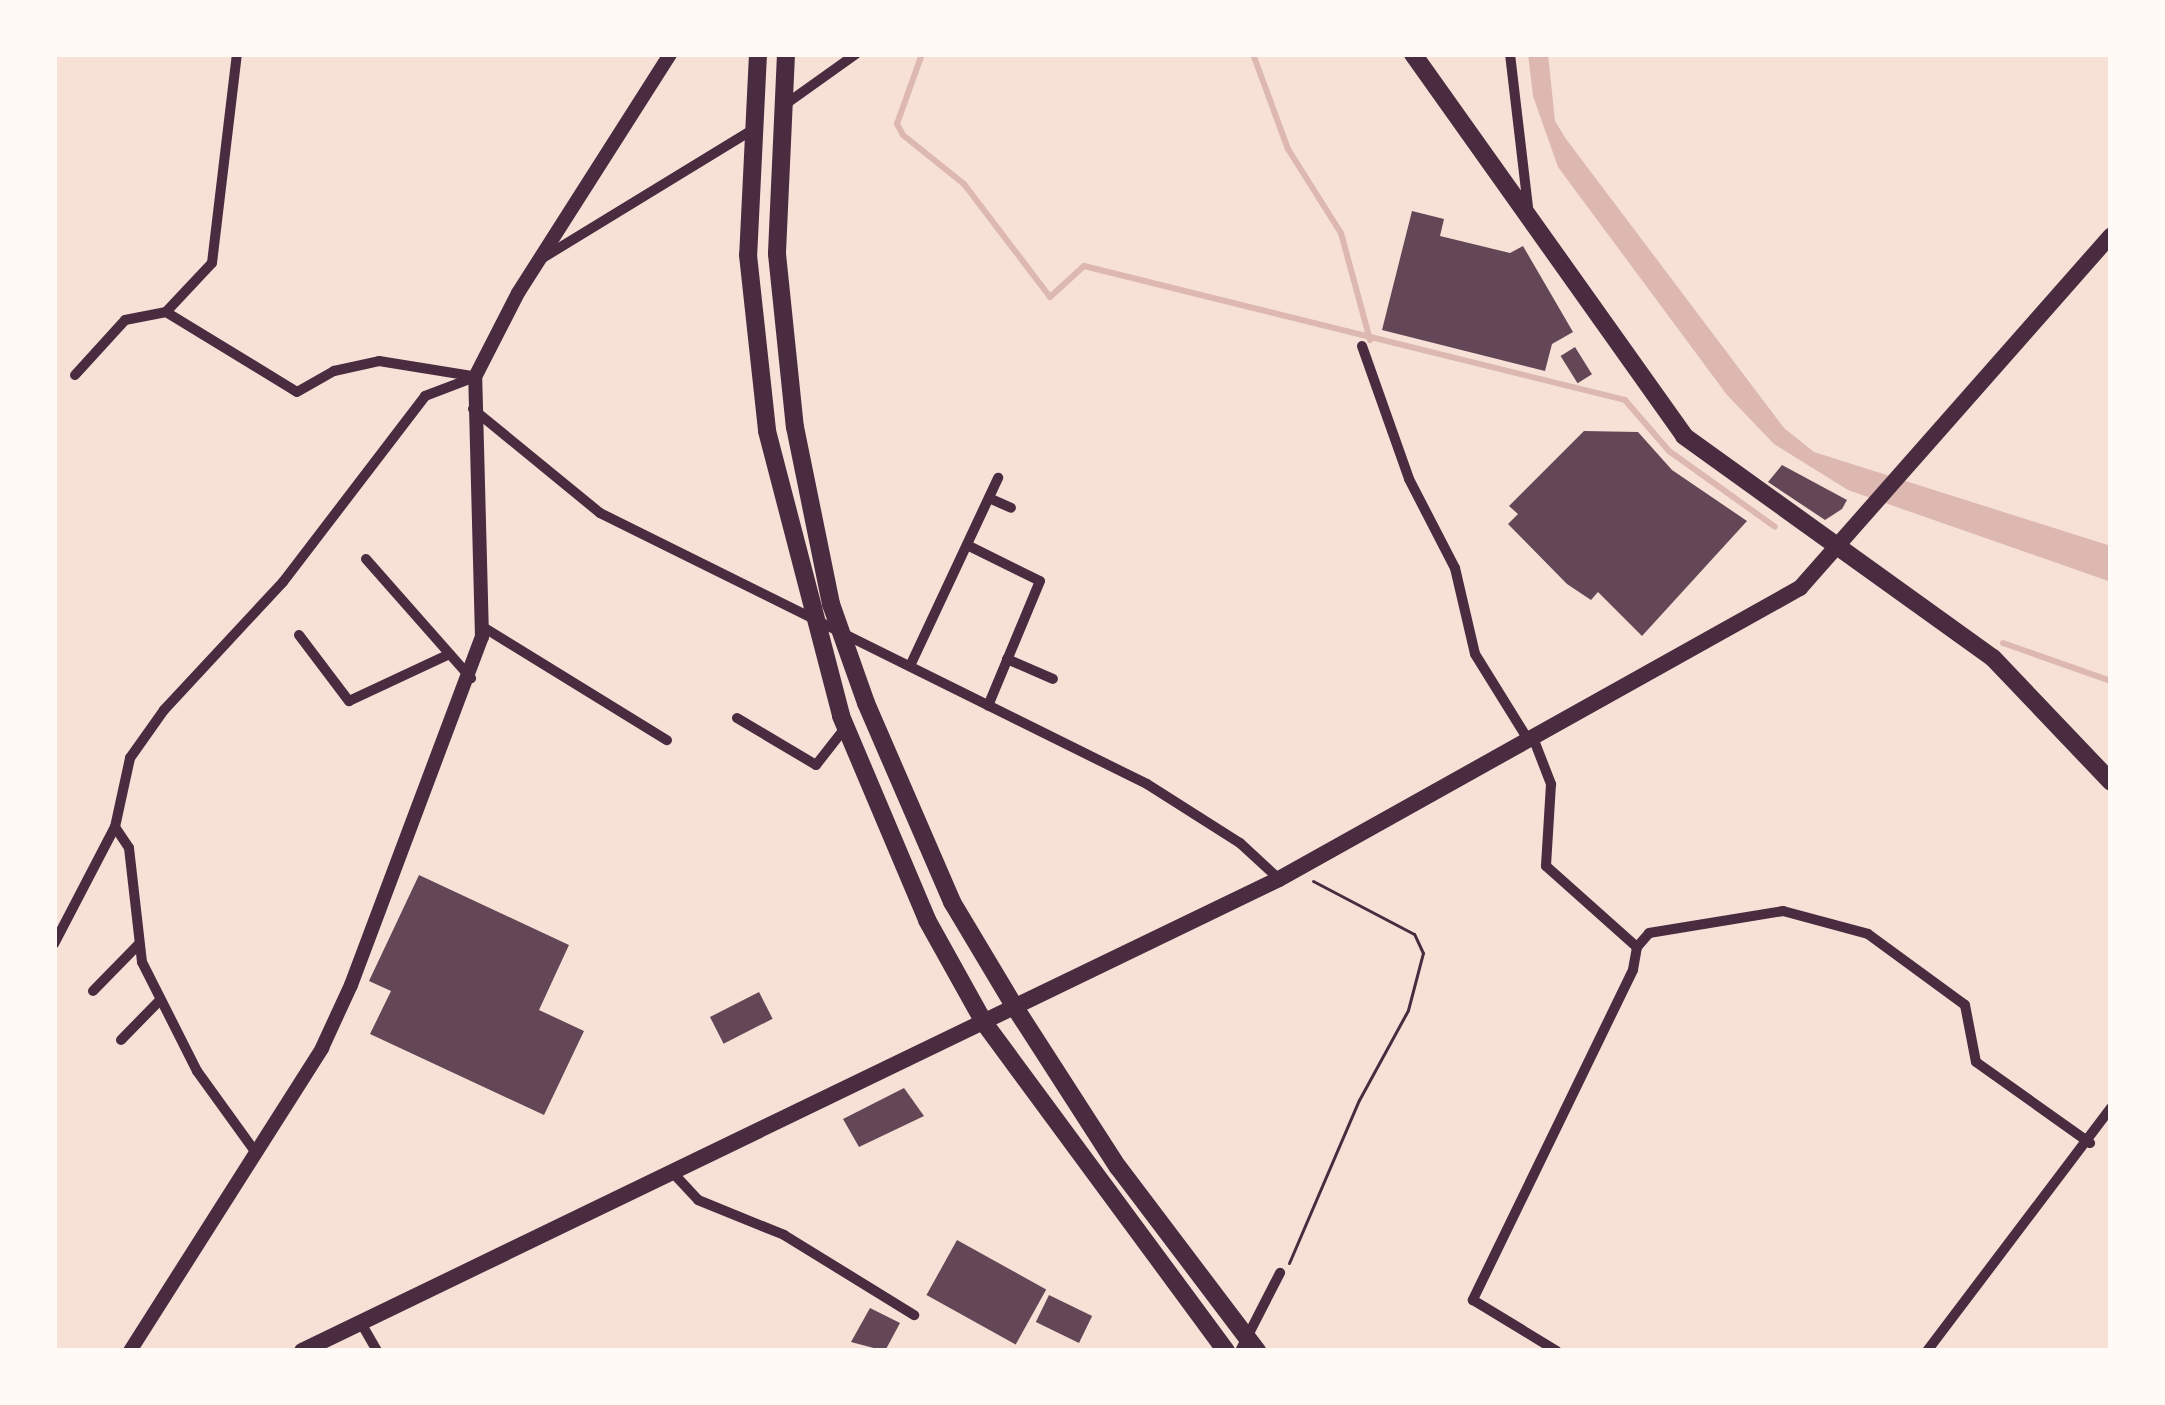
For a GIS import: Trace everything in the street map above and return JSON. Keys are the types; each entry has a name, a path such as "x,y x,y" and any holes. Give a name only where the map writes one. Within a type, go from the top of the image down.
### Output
{"highway":[{"path":"758,54 748,255 767,431 812,622 845,728 927,920 985,1024 1226,1351"},
{"path":"786,54 777,254 795,427 843,639 952,902 1096,1136 1248,1346"},
{"path":"1413,54 1669,420 1839,551 1993,658 2111,782"}],"main road":[{"path":"302,1351 1285,875 1800,589 1876,508 2005,348 2111,236"}],"street":[{"path":"75,375 124,320 166,312 212,263 237,54"},
{"path":"130,1351 341,1006 471,678 483,627 473,409 476,377 541,259 670,54"},
{"path":"780,108 856,54"},
{"path":"1510,54 1533,204 1528,219"},
{"path":"541,259 752,131"},
{"path":"166,312 297,392 334,370 379,361 476,377"},
{"path":"1362,346 1409,479 1455,568 1475,654 1529,736 1551,784 1546,866 1636,946"},
{"path":"54,944 115,827 130,758 164,710 283,582 425,396 476,377"},
{"path":"473,409 600,513 843,639 910,666 1147,784 1285,875"},
{"path":"910,666 998,478"},
{"path":"989,498 1011,508"},
{"path":"967,545 1040,580 988,706"},
{"path":"366,559 471,678"},
{"path":"483,627 667,740"},
{"path":"299,635 349,700 450,654"},
{"path":"1007,659 1053,679"},
{"path":"737,718 816,765 845,728"},
{"path":"115,827 129,848 140,944 160,1000 197,1071 254,1150"},
{"path":"1557,1351 1473,1300 1633,970 1636,946 1648,933 1783,911 1868,934 1965,1005 1976,1062 2090,1143"},
{"path":"92,991 140,944"},
{"path":"121,1040 160,1000"},
{"path":"1927,1351 2090,1143 2111,1108"},
{"path":"674,1174 698,1200 784,1235 914,1315"},
{"path":"1248,1346 1280,1273"},
{"path":"361,1323 377,1351"}],"path":[{"path":"1280,1273 1298,1253 1358,1100 1408,1010 1423,953 1414,934 1384,915 1285,875"}],"shaded area":[{"path":"1528,54 1548,54 1555,121 1566,139 1784,428 1814,452 2111,546 2111,582 1848,490 1774,444 1727,395 1558,167 1533,96"}],"building":[{"path":"1412,211 1444,219 1440,236 1510,253 1523,246 1573,332 1552,344 1545,371 1382,330"},
{"path":"1575,347 1592,374 1578,383 1561,356"},
{"path":"1584,431 1638,432 1672,470 1747,521 1642,636 1598,592 1591,600 1567,584 1508,524 1518,514 1509,506"},
{"path":"1782,465 1847,500 1842,509 1825,520 1768,482"},
{"path":"419,875 569,945 539,1010 584,1031 544,1115 370,1034 391,991 369,981"},
{"path":"759,992 773,1019 724,1044 710,1017"},
{"path":"904,1088 924,1116 859,1147 843,1119"},
{"path":"957,1240 1046,1289 1016,1345 926,1295"},
{"path":"1049,1295 1092,1316 1079,1343 1036,1322"},
{"path":"870,1308 900,1323 885,1351 851,1342"}],"waterway":[{"path":"922,54 897,124 903,135 964,184 1050,297 1084,266 1625,400 1669,451 1775,527"},
{"path":"1253,54 1288,149 1341,233 1370,340"},
{"path":"2003,643 2111,681"}]}
